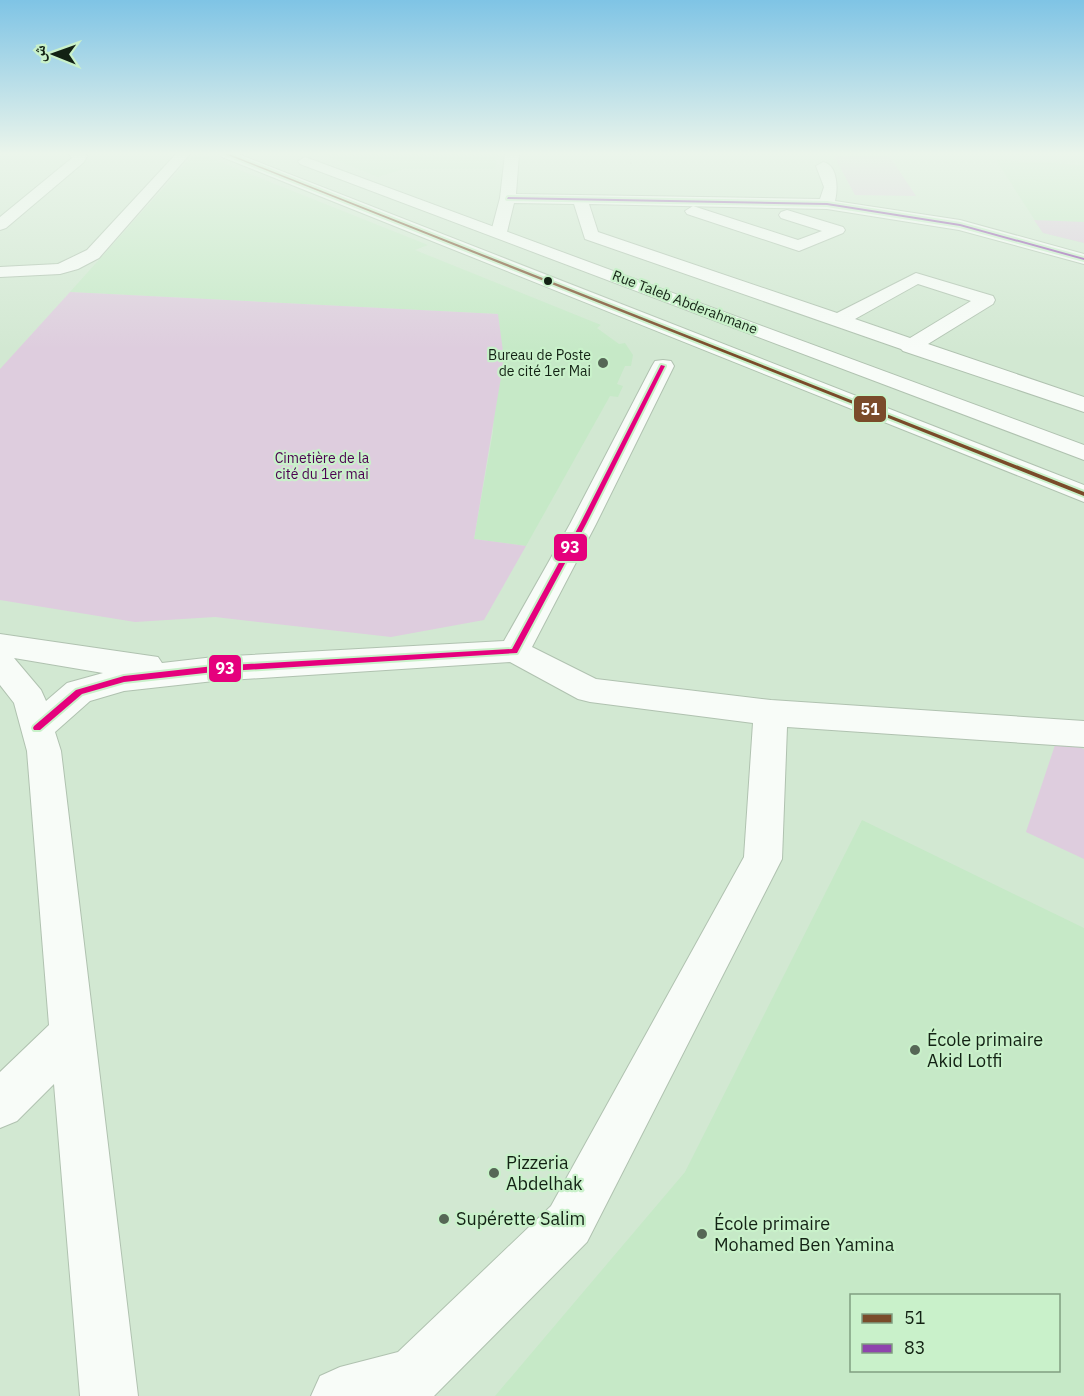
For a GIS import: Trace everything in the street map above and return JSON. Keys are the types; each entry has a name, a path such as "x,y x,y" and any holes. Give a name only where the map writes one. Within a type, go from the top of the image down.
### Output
{"street":[{"path":"0,272 44,272 73,267 93,254 124,219"},
{"name":"Rue Taleb Abderahmane","path":"391,219 1084,494"},
{"name":"Rue Taleb Abderahmane","path":"464,219 1084,453"},
{"path":"499,232 502,219"},
{"path":"586,219 591,235 910,347 1084,405"},
{"path":"720,220 799,246 837,230 805,219"},
{"path":"923,219 960,225 1084,259"},
{"path":"837,321 916,278 986,300 910,347"},
{"path":"514,651 663,366"},
{"path":"0,645 104,662 214,669"},
{"path":"37,728 79,692 124,679 214,669 514,651 590,690 771,713 1084,734"},
{"path":"0,663 29,699 44,751 109,1396"},
{"path":"340,1396 414,1376 569,1224 763,859 771,713"},
{"path":"0,1104 71,1036"}],"shaded area":[{"path":"135,219 363,219 428,245 415,250 601,325 597,328 619,344 625,343 633,355 631,366 625,366 617,384 623,386 618,397 610,396 526,546 474,539 493,432 498,314 70,292"},
{"path":"1034,219 1084,219 1084,243 1043,233"},
{"name":"École primaire Akid Lotfi","path":"862,820 1084,928 1084,1396 495,1396 685,1172"}],"green space":[{"path":"1034,220 1084,222 1084,243 1043,233"},
{"name":"Cimetière de la cité du 1er mai","path":"70,292 498,314 504,359 474,539 526,546 484,620 391,637 215,617 135,622 0,600 0,369"},
{"path":"1057,739 1084,749 1084,859 1026,832"}],"transit line":[{"name":"51","path":"391,219 1084,494"},
{"name":"83","path":"923,219 960,225 1084,259"},
{"name":"93","path":"37,728 79,692 124,679 214,669 514,651 583,524 663,366"}],"place":[{"name":"Bureau de Poste de cité 1er Mai","path":"603,363"},
{"name":"École primaire Akid Lotfi","path":"915,1050"},
{"name":"Pizzeria Abdelhak","path":"494,1173"},
{"name":"Supérette Salim","path":"444,1219"},
{"name":"École primaire Mohamed Ben Yamina","path":"702,1234"}]}
